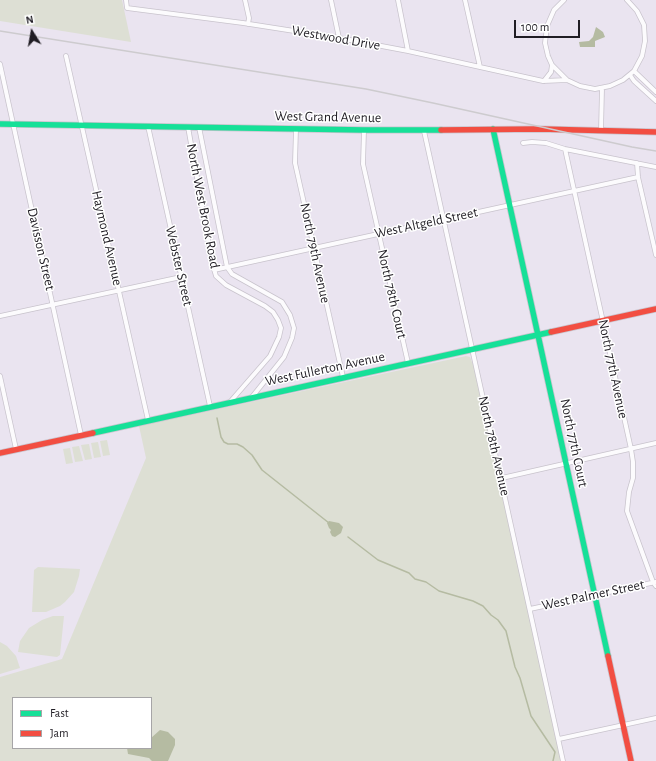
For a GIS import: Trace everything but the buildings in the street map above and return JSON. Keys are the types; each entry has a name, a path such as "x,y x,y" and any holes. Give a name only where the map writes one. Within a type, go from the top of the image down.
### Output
{"street":[{"name":"Westwood Drive","path":"126,0 127,8 339,38 408,51 543,81 567,80"},
{"path":"245,0 249,18 248,24"},
{"path":"331,0 339,38"},
{"path":"398,0 408,51"},
{"path":"465,0 480,67"},
{"path":"555,0 559,4"},
{"path":"543,81 552,72 552,65 546,48 545,35 550,18 559,4 564,0"},
{"path":"552,65 567,80 583,87 602,88 615,85 630,75 640,62 643,52 645,33 639,14 627,0"},
{"name":"Haymond Avenue","path":"66,56 148,420"},
{"name":"Davisson Street","path":"0,64 82,435"},
{"path":"634,71 656,92"},
{"path":"630,75 634,81 656,101"},
{"path":"601,131 602,88"},
{"name":"West Grand Avenue","path":"0,124 424,131 540,129 656,132"},
{"name":"Webster Street","path":"148,126 210,406"},
{"name":"North West Brook Road","path":"188,127 214,270 219,280 226,286 265,306 273,312 278,320 280,328 279,336 270,356 230,402"},
{"path":"199,127 227,267 232,274 282,302 290,315 294,328 292,338 284,357 252,397"},
{"name":"North 79th Avenue","path":"296,129 295,163 343,378"},
{"name":"North 77th Court","path":"492,129 631,761"},
{"name":"North 78th Court","path":"364,130 363,164 408,363"},
{"name":"North 78th Avenue","path":"424,131 502,478 563,761"},
{"path":"523,143 546,143 565,149 656,167"},
{"name":"North 77th Avenue","path":"565,149 631,449 633,478 628,497 627,511 655,583"},
{"path":"637,163 638,177 656,255"},
{"name":"West Altgeld Street","path":"214,270 638,177"},
{"path":"0,316 181,277"},
{"name":"West Fullerton Avenue","path":"0,453 656,309"},
{"path":"0,376 16,449"},
{"path":"502,478 656,443"},
{"name":"West Palmer Street","path":"530,609 655,583"},
{"path":"559,739 656,718"}],"shaded area":[{"path":"0,0 122,0 131,42 0,21"},
{"path":"596,27 603,32 605,37 595,41 595,47 580,47 579,42 589,41 593,37"},
{"path":"466,356 470,357 474,367 561,761 0,761 0,677 62,659 146,458 139,426"},
{"path":"107,440 110,455 103,456 100,441"},
{"path":"98,442 101,457 94,458 91,443"},
{"path":"89,444 92,459 85,460 81,445"},
{"path":"79,446 83,461 75,462 72,447"},
{"path":"70,448 73,463 66,464 63,449"},
{"path":"329,521 339,523 343,527 341,533 335,537 332,536 330,532 331,530 327,523"},
{"path":"38,567 80,569 74,592 60,606 46,612 32,612 34,570"},
{"path":"53,616 64,616 60,655 57,657 18,652 20,641 29,628 42,620"},
{"path":"0,642 7,646 16,656 20,668 0,674"},
{"path":"160,730 168,732 175,739 175,745 168,761 152,761 149,758 128,754 127,749 152,749 152,737"}],"waterway":[{"path":"217,418 221,437 224,442 228,444 237,444 243,447 252,455 262,470 329,523"},
{"path":"348,537 378,560 409,573 415,579 426,582 439,591 473,601 483,606 498,620 506,631 515,667 520,678 531,716 555,752 553,761"}],"railway":[{"path":"0,31 366,89 656,151"}],"traffic: fast":[{"path":"0,124 441,130"},
{"path":"493,129 608,656"},
{"path":"93,433 551,332"}],"traffic: jam":[{"path":"441,130 540,129 656,132"},
{"path":"551,332 656,309"},
{"path":"0,453 93,433"},
{"path":"608,656 631,761"}]}
